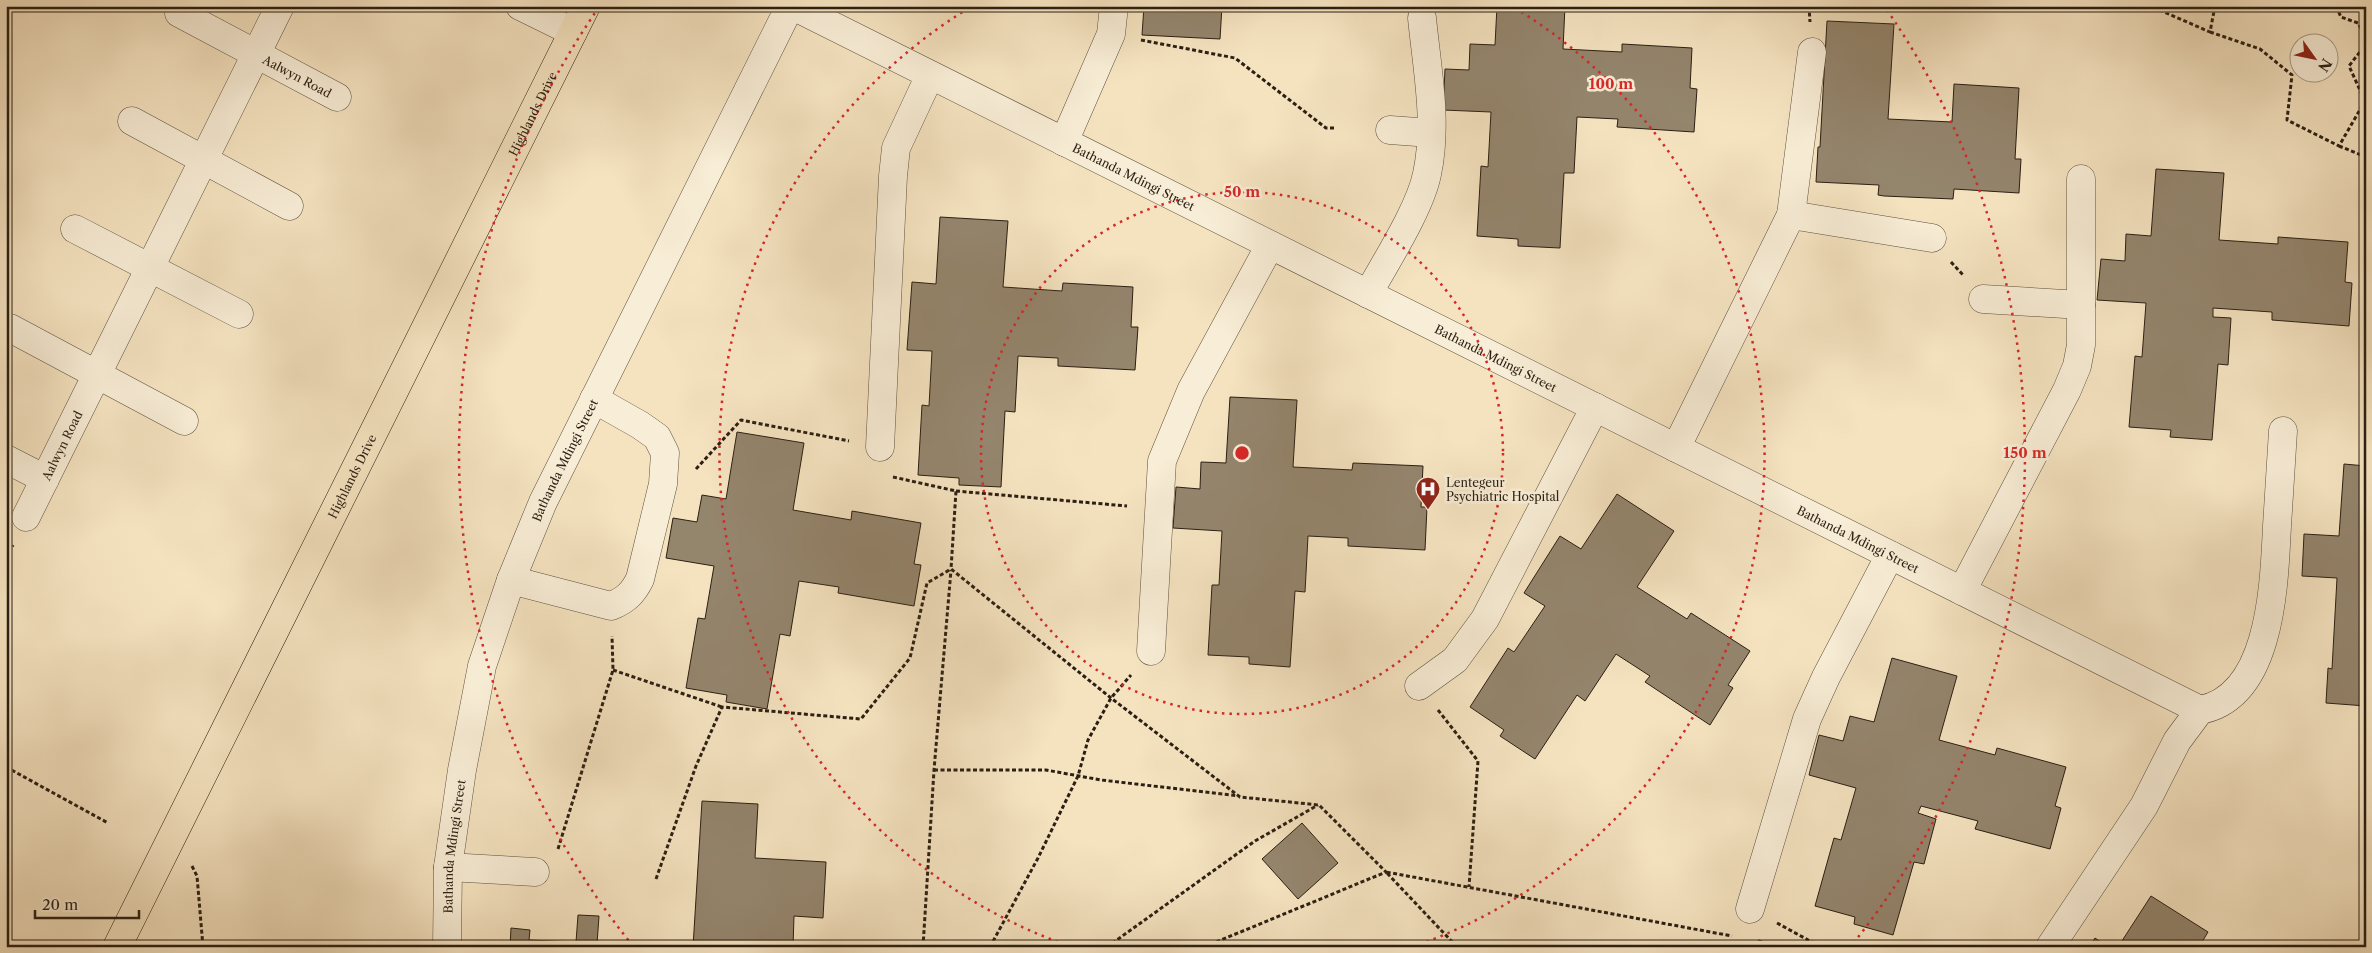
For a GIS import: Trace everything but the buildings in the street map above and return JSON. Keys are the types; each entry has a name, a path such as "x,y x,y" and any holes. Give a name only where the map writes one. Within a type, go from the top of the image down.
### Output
{"main road":[{"name":"Highlands Drive","path":"117,947 586,6"}],"street":[{"name":"Aalwyn Road","path":"26,517 99,374 280,6"},
{"path":"520,6 573,32"},
{"name":"Bathanda Mdingi Street","path":"447,947 448,867 462,770 482,666 511,580 543,502 792,6 2200,710"},
{"path":"1064,142 1111,34 1114,6"},
{"name":"Aalwyn Road","path":"179,13 337,97"},
{"path":"1368,294 1418,201 1427,175 1431,113 1422,18"},
{"path":"1676,448 1791,215 1812,52"},
{"path":"880,447 896,148 930,75"},
{"path":"132,121 289,206"},
{"path":"1390,130 1431,133"},
{"path":"1962,591 2067,390 2077,366 2081,345 2081,179"},
{"path":"1791,215 1932,238"},
{"path":"75,229 239,314"},
{"path":"1151,651 1162,461 1173,430 1192,391 1270,244"},
{"path":"1983,299 2081,306"},
{"path":"10,328 184,421"},
{"path":"511,580 610,606 623,601 633,592 640,579 663,484 665,453 657,437 594,399"},
{"path":"1419,686 1455,660 1485,619 1595,407"},
{"path":"2050,947 2144,806 2177,741 2200,710 2213,708 2234,694 2241,686 2262,644 2272,607 2283,431"},
{"path":"6,459 45,479"},
{"path":"1750,909 1807,719 1826,676 1890,555"},
{"path":"448,867 535,872"}],"path":[{"path":"1701,6 1740,6"},
{"path":"2134,6 2155,8 2210,32 2260,48 2292,75 2287,120 2366,157"},
{"path":"2210,32 2215,6"},
{"path":"2336,6 2341,17 2358,23 2366,38"},
{"path":"1111,34 1235,58 1326,128 1336,128"},
{"path":"2339,146 2366,101 2349,66 2366,44"},
{"path":"1932,238 1983,299"},
{"path":"663,484 689,477 741,420 880,447 873,472 956,491 1158,509"},
{"path":"923,947 934,770 956,491"},
{"path":"951,569 1111,698 1240,797"},
{"path":"613,670 722,707 861,719 910,658 927,583 951,569"},
{"path":"556,854 613,670 610,606"},
{"path":"1419,686 1478,761 1469,887"},
{"path":"990,947 1038,858 1078,776 1088,740 1111,698"},
{"path":"656,879 696,766 722,707"},
{"path":"6,768 108,823"},
{"path":"934,770 1046,770 1078,776 1240,797 1319,805 1457,947"},
{"path":"1107,947 1255,841 1319,805"},
{"path":"185,862 194,867 197,876 203,947"},
{"path":"1204,947 1386,872 1742,938"},
{"path":"1750,909 1821,947"},
{"path":"1752,940 1791,947"}],"place":[{"name":"Lentegeur Psychiatric Hospital","path":"1428,510"}]}
